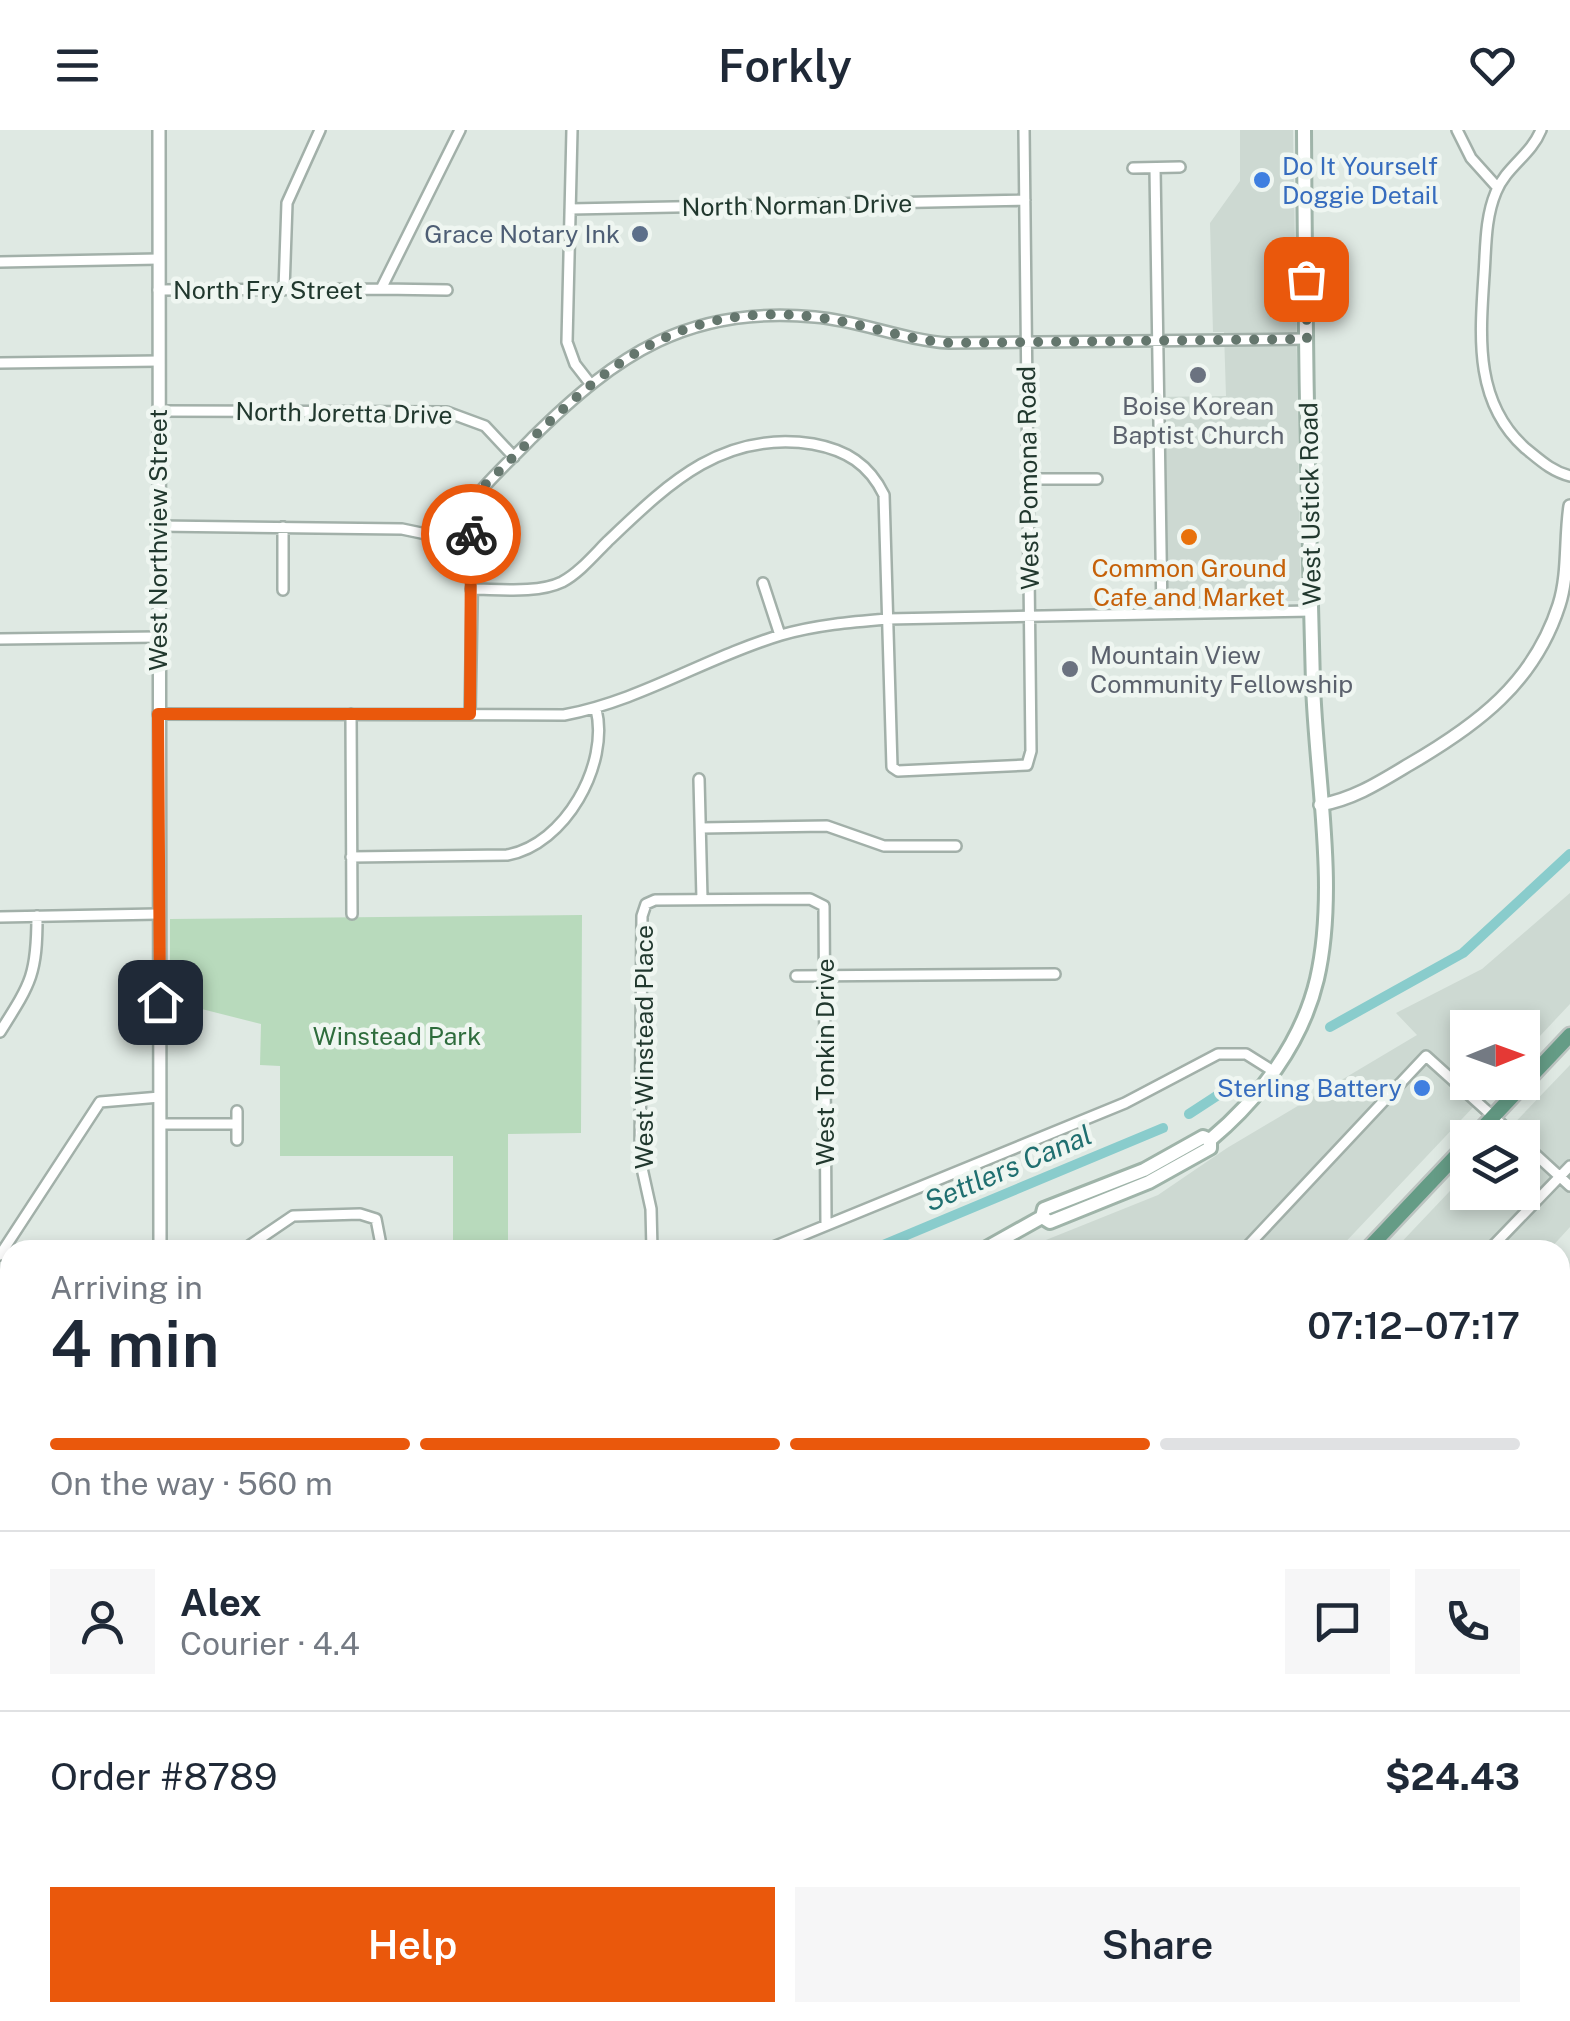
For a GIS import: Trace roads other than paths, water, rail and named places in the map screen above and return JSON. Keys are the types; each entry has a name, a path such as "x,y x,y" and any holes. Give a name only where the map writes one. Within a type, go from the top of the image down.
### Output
{"main road":[{"name":"West Ustick Road","path":"1001,1240 1042,1217 1044,1208 1144,1170 1204,1138 1210,1140 1232,1122 1273,1071 1304,1020 1322,950 1304,130"},
{"path":"1490,1120 1570,1034"},
{"path":"1376,1240 1450,1162"}],"street":[{"name":"West Northview Street","path":"159,130 160,1240"},
{"path":"284,290 287,203 320,130"},
{"name":"North Fry Street","path":"158,290 381,289 460,130"},
{"path":"572,130 567,342 575,364 589,382"},
{"name":"West Pomona Road","path":"888,619 892,767 898,771 1027,765 1031,751 1024,130"},
{"path":"1457,130 1471,158 1498,188"},
{"path":"1541,130 1498,188 1488,220 1481,327 1486,388 1518,441 1547,467 1570,476"},
{"path":"1134,168 1180,167"},
{"path":"1155,168 1162,614"},
{"name":"North Norman Drive","path":"570,209 1025,200"},
{"name":"North Fry Street","path":"0,262 159,260"},
{"path":"381,289 447,290"},
{"path":"470,714 474,499 589,382 661,340 743,317 820,317 922,341 1157,343 1307,339"},
{"path":"0,363 159,361"},
{"name":"North Joretta Drive","path":"158,411 447,412 485,426 514,456"},
{"path":"471,589 536,588 567,580 666,486 697,464 737,447 788,440 830,447 852,456 876,480 886,514 888,619"},
{"path":"1028,479 1097,478"},
{"path":"1320,805 1362,793 1464,732 1502,702 1521,678 1554,618 1564,582 1570,506"},
{"path":"158,526 402,529 426,534 471,562"},
{"path":"283,527 283,590"},
{"path":"763,583 780,635"},
{"path":"158,714 564,715 596,709 780,635 823,625 888,619 1312,611"},
{"path":"0,639 158,637"},
{"path":"352,856 507,855 531,849 547,837 594,772 602,731 596,709"},
{"path":"351,714 352,914"},
{"path":"699,778 702,900"},
{"path":"701,828 827,826 884,846 956,846"},
{"name":"West Tonkin Drive","path":"702,900 821,901 825,910 826,1224"},
{"name":"West Winstead Place","path":"652,1240 651,1209 640,1159 642,916 646,904 702,900"},
{"path":"0,917 158,914"},
{"path":"0,1032 32,980 37,916"},
{"path":"796,976 1055,974"},
{"path":"789,1240 1125,1103 1218,1054 1246,1054 1273,1071"},
{"path":"1253,1240 1426,1056 1498,1120"},
{"path":"10,1240 100,1102 160,1098"},
{"path":"237,1110 237,1140"},
{"path":"160,1124 237,1124"},
{"path":"1540,1158 1570,1186"},
{"path":"1499,1240 1570,1166"},
{"path":"257,1240 292,1216 341,1214 376,1218 380,1240"}],"waterway":[{"name":"Settlers Canal","path":"1330,1027 1463,953 1570,854"},
{"name":"Settlers Canal","path":"1189,1114 1235,1084"},
{"name":"Settlers Canal","path":"895,1240 1163,1128"}],"place":[{"name":"Do It Yourself Doggie Detail","path":"1262,180"},
{"name":"Grace Notary Ink","path":"640,234"},
{"name":"Boise Korean Baptist Church","path":"1198,375"},
{"name":"Common Ground Cafe and Market","path":"1189,537"},
{"name":"Mountain View Community Fellowship","path":"1070,669"},
{"name":"Sterling Battery","path":"1422,1088"}],"park label":[{"name":"Winstead Park","path":"397,1036"}]}
